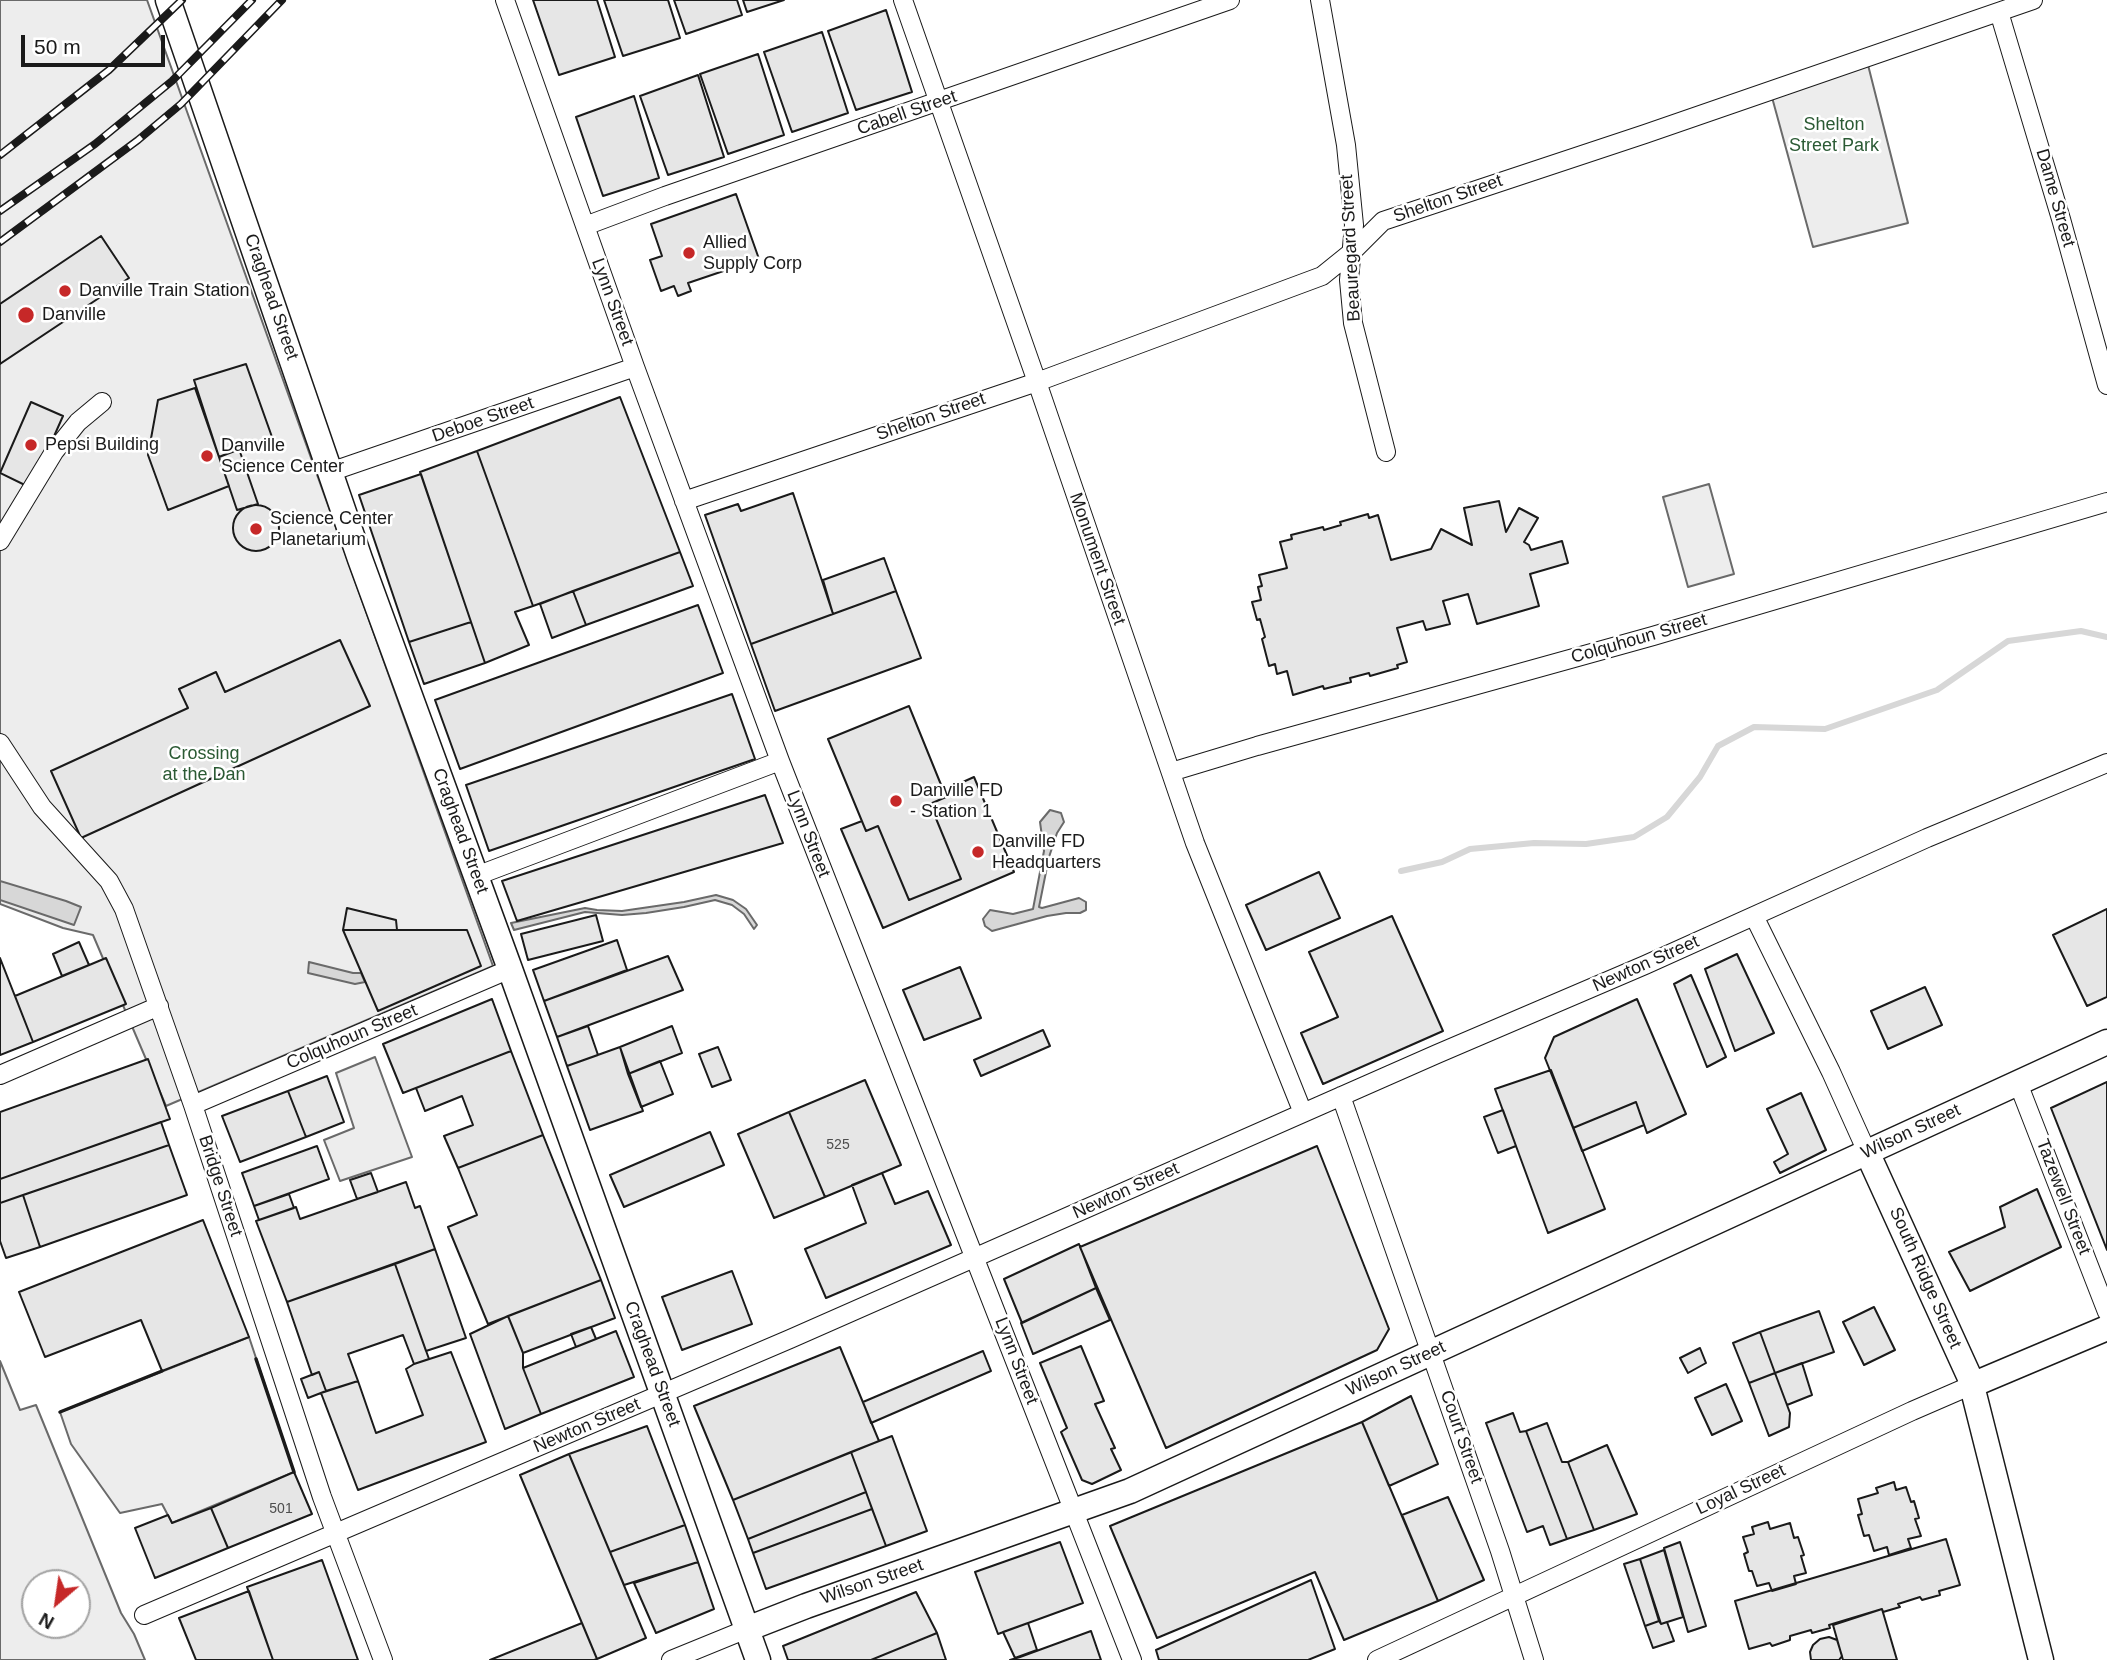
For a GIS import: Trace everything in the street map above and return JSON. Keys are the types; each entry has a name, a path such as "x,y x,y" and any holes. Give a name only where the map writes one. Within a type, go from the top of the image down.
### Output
{"street":[{"name":"Craghead Street","path":"167,0 360,559 758,1660"},
{"name":"Lynn Street","path":"505,0 635,367 780,761 1132,1660"},
{"name":"Monument Street","path":"903,0 1195,843 1303,1113"},
{"name":"Cabell Street","path":"585,226 678,191 1230,0"},
{"name":"Beauregard Street","path":"1320,0 1346,145 1354,225 1349,280 1353,323 1386,453"},
{"name":"Shelton Street","path":"684,501 1037,382 1322,276 1353,251 1383,221 2033,0"},
{"name":"Dame Street","path":"1999,12 2107,385"},
{"name":"Deboe Street","path":"330,472 635,367"},
{"path":"0,541 54,452 78,422 102,402"},
{"name":"Colquhoun Street","path":"1171,772 2107,502"},
{"name":"Bridge Street","path":"0,743 42,807 109,881 124,909 193,1105 336,1532 383,1660"},
{"path":"476,876 780,761"},
{"name":"Newton Street","path":"144,1615 663,1394 1645,965 1927,838 2107,763"},
{"name":"South Ridge Street","path":"1754,916 1831,1072 1972,1385 2040,1660"},
{"name":"Colquhoun Street","path":"193,1105 510,969"},
{"path":"0,1074 159,1006"},
{"name":"Wilson Street","path":"671,1660 806,1605 1130,1491 2107,1042"},
{"name":"Tazewell Street","path":"2018,1083 2107,1312"},
{"name":"Court Street","path":"1341,1096 1431,1352 1534,1660"},
{"name":"Loyal Street","path":"1377,1660 1912,1411 2107,1328"}],"shaded area":[{"name":"Crossing at the Dan","path":"0,0 147,0 493,966 166,1106 93,935 63,928 0,904"},
{"name":"Shelton Street Park","path":"1866,57 1908,223 1813,247 1770,90"},
{"path":"1709,484 1734,574 1688,587 1663,497"},
{"path":"1050,810 1061,813 1064,822 1057,833 1049,857 1039,907 1079,898 1086,902 1086,910 1047,916 992,931 985,926 983,919 990,910 1013,914 1033,909 1044,851 1040,822"},
{"path":"0,881 81,907 74,925 0,900"},
{"path":"716,895 733,900 746,909 757,925 754,929 744,914 732,905 715,900 646,913 622,915 585,912 514,930 511,923 585,908 622,911"},
{"path":"309,962 361,973 365,982 355,984 308,973"},
{"path":"375,1057 412,1157 340,1181 324,1140 354,1128 336,1073"},
{"path":"249,1337 294,1472 172,1523 162,1504 120,1513 71,1444 60,1412"},
{"path":"0,1361 20,1410 36,1405 121,1613 145,1660 0,1660"}],"building":[{"path":"533,0 597,0 615,57 559,75"},
{"path":"604,0 668,0 680,38 623,56"},
{"path":"674,0 737,0 742,15 686,34"},
{"path":"743,0 784,0 747,12"},
{"path":"886,10 912,92 856,110 828,31"},
{"path":"822,32 848,113 792,132 764,52"},
{"path":"758,54 784,135 728,154 700,74"},
{"path":"698,75 724,157 668,175 640,96"},
{"path":"634,96 659,178 603,196 576,117"},
{"path":"736,194 759,259 688,283 691,291 678,296 674,286 661,291 650,260 662,256 651,224"},
{"name":"Danville Train Station","path":"101,236 129,278 0,364 0,304"},
{"path":"246,364 272,437 219,457 194,380"},
{"path":"195,388 229,486 168,510 148,455 158,400"},
{"path":"620,397 680,552 533,606 477,451"},
{"name":"Pepsi Building","path":"31,402 63,416 31,488 0,473"},
{"path":"239,449 258,504 237,510 219,457"},
{"path":"477,451 533,606 515,612 529,645 485,663 420,472"},
{"path":"421,474 471,622 409,642 359,495"},
{"path":"793,493 833,614 751,644 705,515 738,504 741,511"},
{"path":"1499,501 1506,532 1519,508 1538,518 1524,542 1531,550 1562,541 1568,563 1530,574 1539,606 1477,624 1468,594 1443,601 1450,624 1426,630 1423,621 1397,628 1407,662 1397,665 1398,668 1370,676 1369,673 1350,678 1351,682 1324,689 1323,686 1293,695 1287,671 1277,674 1275,664 1269,666 1262,639 1265,637 1252,602 1261,600 1258,587 1262,586 1259,575 1287,568 1280,542 1292,539 1291,535 1323,527 1324,530 1368,514 1369,518 1378,515 1391,560 1431,549 1441,529 1472,545 1464,508"},
{"name":"Science Center Planetarium","path":"256,505 272,512 279,528 272,544 256,551 240,544 233,528 240,512"},
{"path":"680,552 693,586 586,625 573,591"},
{"path":"884,558 896,591 833,614 823,580"},
{"path":"573,591 586,625 552,638 540,604"},
{"path":"896,591 921,658 775,711 751,644"},
{"path":"698,605 723,673 460,769 435,700"},
{"path":"471,622 485,663 424,684 409,642"},
{"path":"340,640 370,706 81,838 51,771 188,708 179,689 216,672 225,692"},
{"path":"732,694 755,759 489,851 466,785"},
{"name":"Danville FD - Station 1","path":"909,706 946,797 930,804 961,879 909,900 878,826 866,831 828,739"},
{"name":"Danville FD Headquarters","path":"974,777 1014,872 883,928 841,829 862,821 866,831 878,826 909,900 961,879 930,804 946,797 943,791"},
{"path":"765,795 783,843 517,921 502,881"},
{"path":"1319,872 1340,918 1266,950 1246,905"},
{"path":"347,908 396,920 397,930 343,930"},
{"path":"2107,909 2107,997 2087,1006 2053,935"},
{"path":"596,915 603,941 528,960 521,934"},
{"path":"1392,916 1443,1031 1323,1084 1301,1033 1338,1017 1309,952"},
{"path":"343,930 467,930 481,966 378,1011"},
{"path":"617,940 627,970 544,1001 533,970"},
{"path":"79,942 89,965 62,976 53,954"},
{"path":"1737,954 1774,1033 1735,1051 1705,969"},
{"path":"668,956 683,990 557,1037 544,1001"},
{"path":"0,958 33,1042 0,1055"},
{"path":"106,958 126,1004 33,1042 15,996"},
{"path":"960,967 981,1018 924,1040 903,990"},
{"path":"1691,975 1726,1057 1707,1067 1674,984"},
{"path":"1925,987 1942,1025 1888,1049 1871,1011"},
{"path":"492,999 511,1051 403,1093 383,1044"},
{"path":"1637,999 1686,1114 1647,1133 1636,1102 1573,1128 1545,1058 1554,1037"},
{"path":"588,1026 598,1055 567,1066 557,1037"},
{"path":"672,1026 682,1053 628,1074 620,1047"},
{"path":"1043,1030 1050,1046 981,1076 974,1060"},
{"path":"620,1047 643,1111 590,1130 567,1066"},
{"path":"718,1047 731,1080 712,1087 699,1054"},
{"path":"511,1051 543,1135 458,1168 444,1136 473,1125 462,1096 425,1111 416,1088"},
{"path":"148,1059 170,1119 0,1179 0,1112"},
{"path":"660,1061 673,1094 641,1107 628,1074"},
{"path":"1551,1070 1605,1209 1548,1233 1495,1089"},
{"path":"327,1076 344,1122 306,1137 288,1091"},
{"path":"865,1080 901,1165 825,1197 789,1112"},
{"path":"2107,1082 2107,1250 2051,1108"},
{"path":"288,1091 306,1137 240,1162 222,1116"},
{"path":"1801,1093 1826,1150 1780,1173 1774,1162 1788,1154 1767,1109"},
{"path":"1636,1102 1644,1125 1582,1151 1573,1128"},
{"path":"1503,1110 1516,1146 1498,1153 1484,1117"},
{"path":"789,1112 825,1197 774,1218 738,1134"},
{"path":"161,1122 169,1145 0,1203 0,1179"},
{"path":"710,1132 724,1165 624,1207 610,1175"},
{"path":"543,1135 601,1280 488,1324 448,1227 477,1215 458,1168"},
{"path":"169,1145 187,1195 40,1247 23,1195"},
{"path":"317,1146 329,1179 254,1206 242,1173"},
{"path":"1317,1146 1389,1329 1377,1350 1166,1448 1080,1247"},
{"path":"371,1173 378,1192 357,1199 350,1180"},
{"path":"882,1173 895,1204 928,1191 951,1245 826,1298 805,1249 866,1223 852,1185"},
{"path":"406,1182 415,1208 420,1206 435,1249 287,1302 256,1221 296,1207 300,1219"},
{"path":"2037,1189 2061,1247 1970,1291 1949,1252 2005,1227 2000,1207"},
{"path":"289,1194 294,1208 259,1220 254,1206"},
{"path":"23,1195 40,1247 6,1258 0,1241 0,1203"},
{"path":"203,1220 249,1337 162,1371 141,1320 45,1357 19,1292"},
{"path":"1079,1244 1096,1288 1022,1323 1004,1279"},
{"path":"435,1249 466,1338 426,1351 395,1264"},
{"path":"395,1264 429,1359 414,1364 403,1335 348,1354 358,1381 326,1391 319,1372 312,1375 287,1302"},
{"path":"732,1271 752,1324 682,1350 662,1297"},
{"path":"601,1280 615,1318 523,1353 508,1316"},
{"path":"1096,1288 1110,1320 1033,1354 1021,1323"},
{"path":"1874,1307 1895,1350 1864,1365 1843,1322"},
{"path":"1819,1311 1834,1352 1775,1373 1760,1332"},
{"path":"508,1316 523,1353 523,1368 541,1414 505,1429 470,1334"},
{"path":"591,1327 596,1339 576,1347 571,1334"},
{"path":"616,1331 634,1377 541,1414 523,1368"},
{"path":"1760,1332 1775,1373 1749,1383 1733,1343"},
{"path":"1081,1346 1104,1401 1095,1404 1115,1448 1111,1449 1121,1470 1092,1484 1082,1480 1061,1432 1067,1428 1040,1363"},
{"path":"840,1347 879,1441 733,1500 694,1406"},
{"path":"1700,1348 1706,1363 1688,1373 1680,1358"},
{"path":"983,1351 991,1371 871,1423 863,1402"},
{"path":"451,1352 486,1442 358,1490 321,1393 358,1381 376,1433 423,1415 406,1369"},
{"path":"1802,1363 1812,1395 1787,1405 1775,1373"},
{"path":"319,1372 326,1391 308,1398 301,1379"},
{"path":"1775,1373 1790,1413 1789,1427 1769,1436 1749,1383"},
{"path":"1726,1384 1742,1421 1712,1435 1695,1398"},
{"path":"1411,1396 1438,1464 1389,1486 1362,1422"},
{"path":"1513,1413 1520,1432 1526,1431 1567,1539 1550,1545 1543,1526 1527,1532 1486,1423"},
{"path":"1362,1422 1438,1601 1344,1640 1315,1572 1157,1638 1110,1526"},
{"path":"1547,1423 1562,1462 1568,1462 1594,1530 1567,1539 1526,1431"},
{"path":"647,1426 685,1525 610,1552 569,1454"},
{"path":"892,1436 927,1531 886,1546 851,1452"},
{"path":"1607,1445 1637,1514 1594,1530 1568,1462"},
{"path":"851,1452 866,1492 748,1539 733,1500"},
{"path":"569,1454 646,1638 597,1659 520,1475"},
{"path":"294,1472 312,1514 228,1548 211,1508"},
{"path":"1894,1482 1896,1490 1906,1487 1911,1502 1914,1501 1919,1518 1915,1519 1921,1536 1908,1539 1911,1548 1889,1555 1887,1547 1874,1551 1869,1535 1864,1536 1858,1515 1862,1514 1858,1499 1878,1493 1876,1488"},
{"path":"866,1492 872,1509 753,1553 748,1539"},
{"path":"1448,1497 1484,1580 1438,1601 1402,1515"},
{"path":"211,1508 228,1548 155,1578 135,1528 168,1515 172,1523"},
{"path":"872,1509 886,1546 766,1589 753,1553"},
{"path":"1768,1522 1770,1529 1790,1523 1794,1538 1798,1537 1804,1555 1801,1556 1806,1573 1794,1576 1796,1584 1772,1591 1769,1583 1757,1586 1744,1554 1748,1552 1743,1537 1754,1534 1752,1527"},
{"path":"685,1525 698,1562 624,1585 610,1552"},
{"path":"1946,1539 1960,1585 1939,1591 1940,1595 1922,1600 1920,1597 1898,1604 1900,1607 1883,1612 1882,1609 1829,1625 1830,1628 1790,1636 1790,1640 1772,1646 1770,1643 1749,1649 1735,1601"},
{"path":"1060,1542 1083,1603 998,1634 975,1572"},
{"path":"1680,1542 1706,1626 1688,1632 1664,1548"},
{"path":"1664,1550 1683,1617 1661,1624 1640,1559"},
{"path":"1640,1559 1659,1621 1645,1626 1624,1564"},
{"path":"322,1560 358,1660 273,1660 247,1587"},
{"path":"698,1562 714,1609 656,1633 634,1583"},
{"path":"1311,1580 1335,1649 1308,1660 1159,1660 1156,1650"},
{"path":"249,1591 273,1660 196,1660 179,1618"},
{"path":"916,1592 937,1633 871,1660 788,1660 783,1646"},
{"path":"1882,1609 1897,1660 1843,1660 1833,1625"},
{"path":"1659,1621 1661,1624 1667,1622 1674,1641 1653,1648 1645,1626"},
{"path":"582,1623 597,1659 490,1660"},
{"path":"1028,1623 1037,1650 1015,1658 1003,1632"},
{"path":"1091,1631 1101,1660 1010,1660 1020,1657"},
{"path":"937,1633 946,1660 871,1660"},
{"path":"1829,1637 1837,1640 1842,1656 1839,1660 1811,1660 1813,1645 1820,1639"}],"waterway":[{"path":"1401,871 1442,862 1470,849 1534,843 1586,844 1634,837 1667,817 1700,777 1718,746 1754,727 1825,729 1937,690 2008,641 2081,631 2107,637"}],"railway":[{"path":"0,155 109,70 182,0"},
{"path":"0,211 95,144 172,81 252,0"},
{"path":"0,242 138,140 181,104 282,0"}],"wall":[{"path":"256,1359 294,1472"},
{"path":"60,1412 162,1371"}],"place":[{"name":"Allied Supply Corp","path":"689,253"},
{"name":"Danville Train Station","path":"65,291"},
{"name":"Danville","path":"26,315"},
{"name":"Pepsi Building","path":"31,445"},
{"name":"Danville Science Center","path":"207,456"},
{"name":"Science Center Planetarium","path":"256,529"},
{"name":"Danville FD - Station 1","path":"896,801"},
{"name":"Danville FD Headquarters","path":"978,852"}]}
